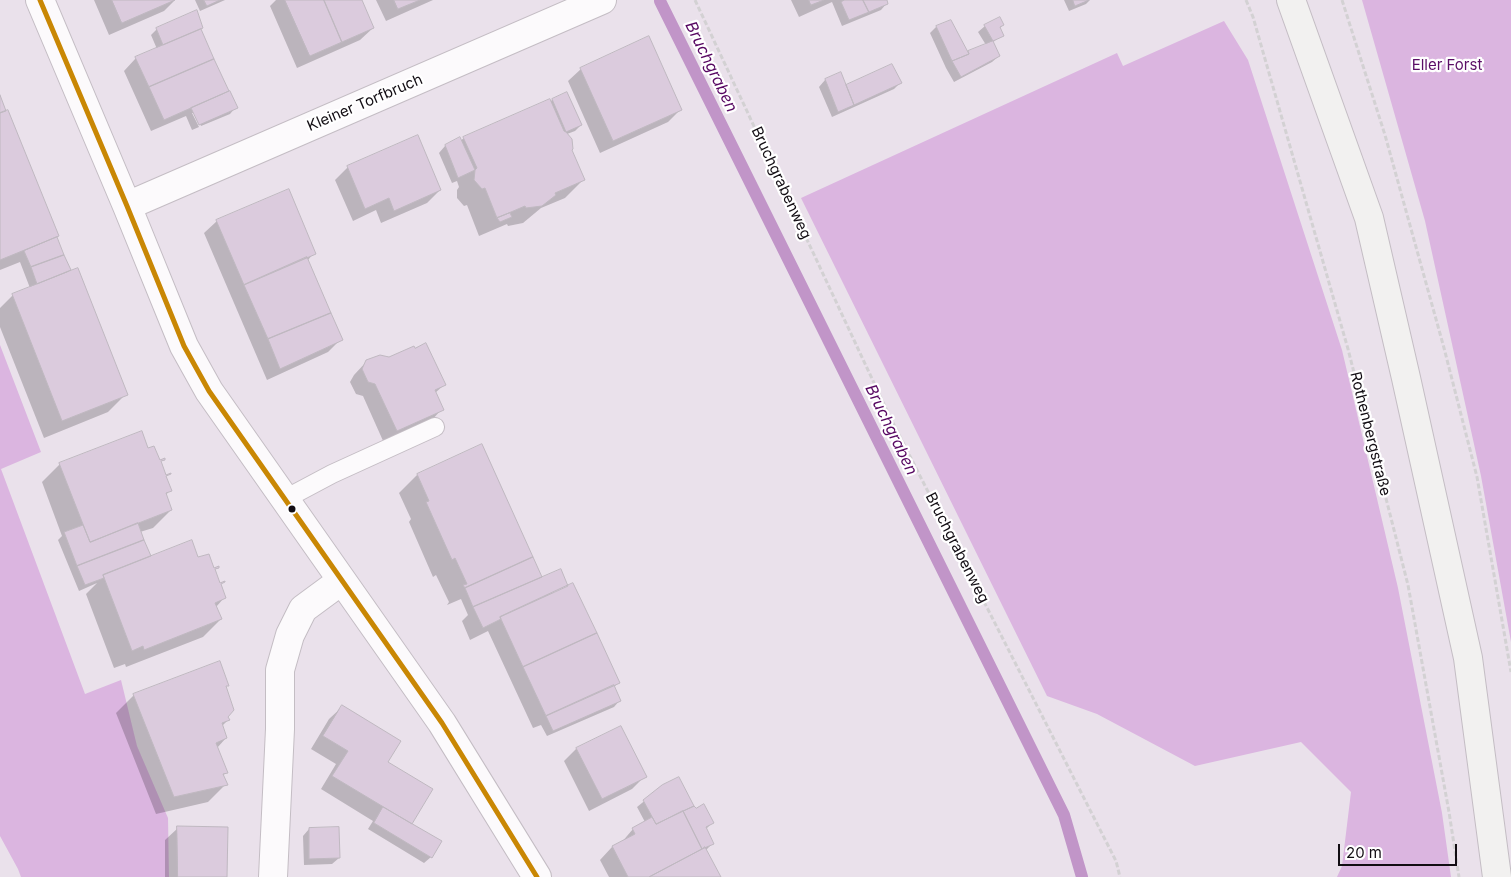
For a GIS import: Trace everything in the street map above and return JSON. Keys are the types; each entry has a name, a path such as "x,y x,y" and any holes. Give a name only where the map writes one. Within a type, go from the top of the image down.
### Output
{"main road":[{"path":"1291,0 1369,218 1468,658 1497,877"}],"street":[{"path":"40,0 184,346 209,391 442,723 538,877"},
{"name":"Kleiner Torfbruch","path":"127,206 602,0"},
{"path":"273,877 280,729 280,670 290,636 303,609 341,581"}],"lane":[{"path":"285,499 332,474 435,427"}],"path":[{"name":"Bruchgrabenweg","path":"695,0 890,415 1116,861 1120,877"},
{"name":"Rothenbergstraße","path":"1246,0 1253,17 1348,349 1408,585 1459,877"},
{"path":"1342,0 1385,135 1454,385 1477,477 1511,672"}],"green space":[{"name":"Eller Forst","path":"1362,0 1511,0 1511,642 1481,476 1425,221"},
{"path":"1224,21 1248,60 1342,350 1398,588 1442,813 1451,877 1337,877 1342,866 1351,792 1301,742 1195,766 1097,714 1047,696 801,198 1117,53 1123,66"},
{"path":"0,345 41,452 1,469 85,694 121,680 137,746 168,818 169,877 21,877 0,836"}],"building":[{"path":"112,0 175,0 122,23"},
{"path":"204,0 220,0 207,6"},
{"path":"285,0 324,0 342,42 310,56"},
{"path":"324,0 362,0 374,28 342,42"},
{"path":"394,0 420,0 398,9"},
{"path":"809,0 824,0 811,5"},
{"path":"845,0 863,0 869,12 849,20 841,2"},
{"path":"863,0 887,0 888,4 869,12"},
{"path":"1073,0 1089,0 1075,6"},
{"path":"197,10 203,28 163,45 156,28"},
{"path":"1000,17 1004,25 1000,27 1004,36 993,41 984,25"},
{"path":"951,20 969,54 952,61 936,26"},
{"path":"201,29 214,59 149,87 135,57"},
{"path":"649,36 682,110 613,141 580,68"},
{"path":"993,41 1000,56 961,77 952,61 969,54 968,51"},
{"path":"214,59 229,91 164,120 149,87"},
{"path":"892,64 902,83 854,105 846,85"},
{"path":"841,72 854,105 838,112 825,79"},
{"path":"230,91 238,108 199,125 191,108"},
{"path":"567,92 582,125 566,132 552,99"},
{"path":"0,95 6,111 0,113"},
{"path":"550,99 564,131 572,139 572,150 585,180 555,193 556,195 542,206 526,208 525,206 497,218 485,188 482,189 474,180 477,168 463,137"},
{"path":"8,110 59,236 0,260 0,113"},
{"path":"418,135 441,190 394,211 389,198 365,209 347,166"},
{"path":"460,137 475,170 458,178 445,145"},
{"path":"289,189 316,254 244,285 216,220"},
{"path":"510,213 512,217 500,222 497,218"},
{"path":"57,237 64,255 31,267 24,251"},
{"path":"64,255 71,270 37,284 31,267"},
{"path":"307,257 331,313 268,339 244,285"},
{"path":"78,268 128,395 62,421 12,294"},
{"path":"331,313 343,340 280,369 268,339"},
{"path":"426,343 446,385 435,390 444,410 397,431 375,384 368,382 362,369 366,360 380,355 389,357"},
{"path":"142,431 148,448 154,446 160,460 165,458 165,460 161,461 166,475 171,473 166,476 172,491 166,493 172,510 90,542 59,463"},
{"path":"482,444 533,557 465,588 463,585 467,584 455,558 452,560 426,502 429,501 417,474"},
{"path":"138,523 144,540 77,566 64,532 83,525 90,542"},
{"path":"144,540 151,556 103,575 104,578 85,585 77,566"},
{"path":"192,540 198,557 209,554 214,568 219,566 219,568 215,569 220,583 225,581 221,584 226,598 215,603 222,619 144,650 143,646 132,651 103,575"},
{"path":"533,557 542,577 473,607 465,588"},
{"path":"561,569 568,586 500,617 501,619 483,628 473,607"},
{"path":"573,583 597,633 523,667 500,617"},
{"path":"597,633 620,683 546,716 523,667"},
{"path":"220,661 229,686 226,686 234,710 228,717 230,720 222,723 227,738 216,743 228,773 223,774 228,785 174,797 133,694"},
{"path":"614,685 621,701 553,731 546,716"},
{"path":"342,705 401,741 388,762 433,789 412,824 332,776 348,751 323,736"},
{"path":"621,726 647,777 602,799 576,748"},
{"path":"679,777 694,806 656,824 643,800 662,785"},
{"path":"704,804 714,823 706,827 714,844 702,849 683,811"},
{"path":"383,807 442,841 432,858 374,823"},
{"path":"683,811 702,849 649,877 628,877 612,846 635,834 632,828 652,817 656,824"},
{"path":"177,826 228,827 227,877 178,877"},
{"path":"339,827 340,858 309,859 309,828"},
{"path":"705,847 721,877 649,877 702,849"}],"waterway":[{"name":"Bruchgraben","path":"660,1 1064,815 1082,877"}],"transit line":[{"path":"40,0 184,346 209,391 442,723 537,877"}]}
